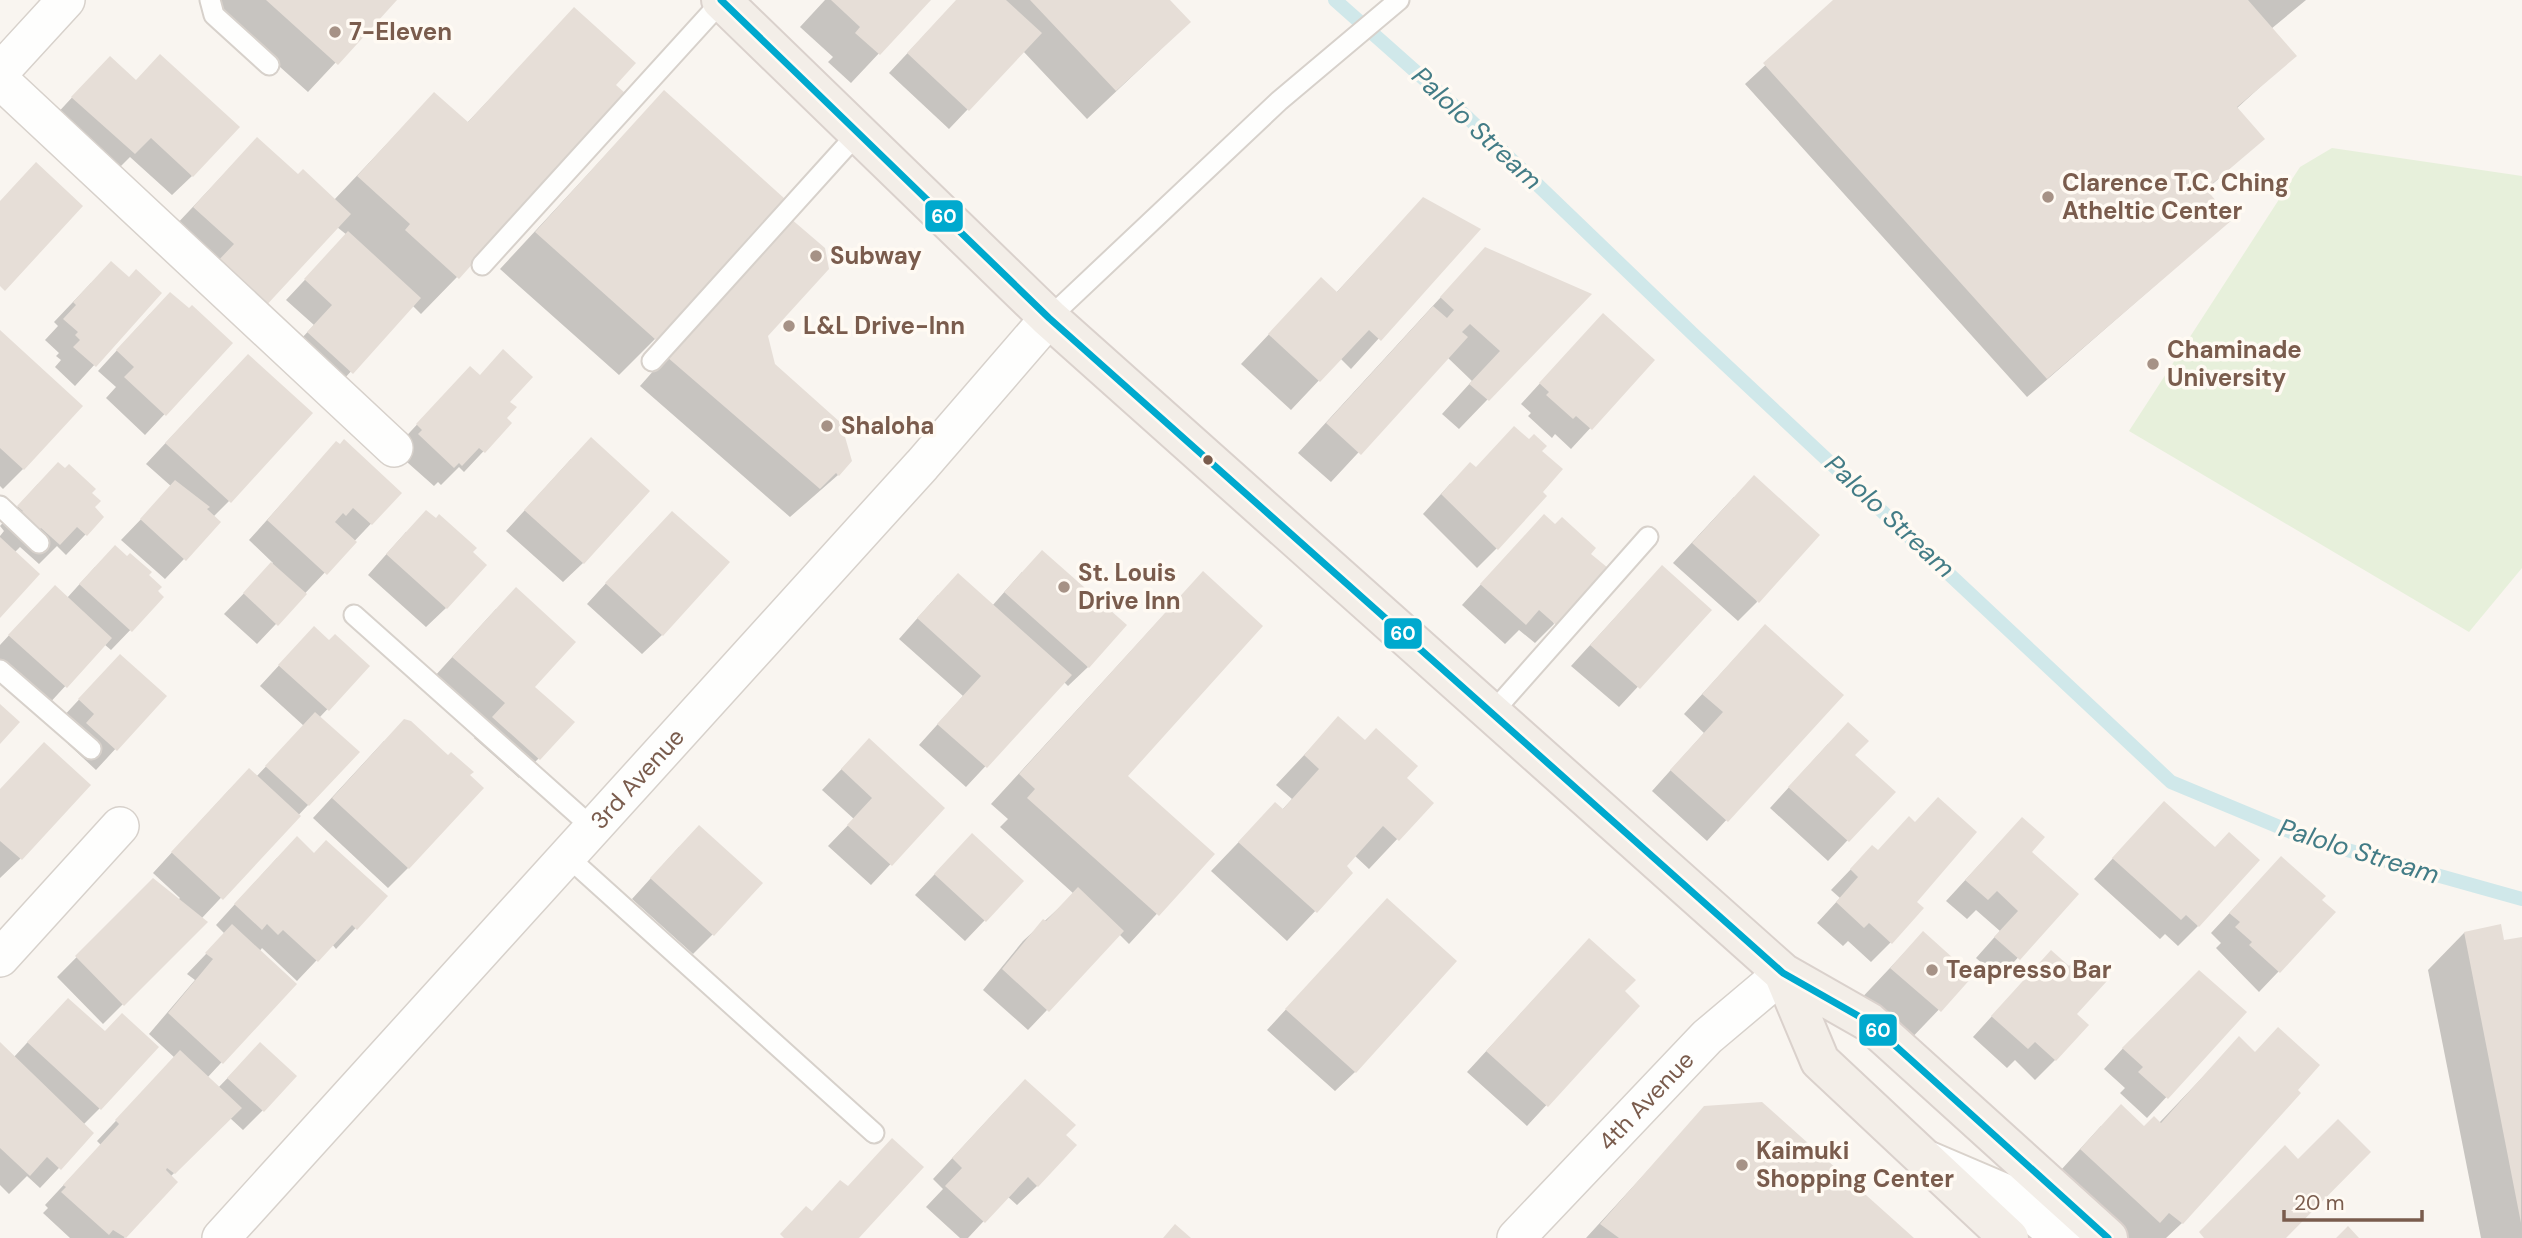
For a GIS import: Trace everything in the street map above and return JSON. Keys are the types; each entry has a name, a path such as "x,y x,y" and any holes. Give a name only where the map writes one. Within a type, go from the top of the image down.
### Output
{"main road":[{"path":"721,0 1049,318 1783,973 1869,1023 2108,1238"},
{"path":"1783,973 1820,1061 2009,1238"}],"street":[{"path":"0,72 66,0"},
{"path":"0,80 394,448"},
{"name":"3rd Avenue","path":"221,1238 922,465 1049,318"},
{"path":"0,958 120,826"},
{"name":"4th Avenue","path":"1516,1238 1707,1037 1783,973"},
{"path":"1918,1155 2011,1196 2062,1238"}],"lane":[{"path":"210,0 214,15 269,65"},
{"path":"482,265 721,0"},
{"path":"1049,318 1279,101 1398,1"},
{"path":"652,361 858,133"},
{"path":"0,506 39,543"},
{"path":"1490,711 1492,713 1648,537"},
{"path":"354,615 594,829"},
{"path":"0,670 92,749"},
{"path":"568,857 874,1133"}],"green space":[{"path":"2332,148 2522,176 2522,568 2469,632 2129,431 2300,167"}],"building":[{"name":"7-Eleven","path":"266,0 397,0 338,65"},
{"path":"831,0 931,0 880,55 855,33 860,27"},
{"path":"956,0 1006,0 1042,33 969,111 907,53"},
{"path":"1030,0 1170,0 1191,22 1116,91"},
{"name":"Clarence T.C. Ching Atheltic Center","path":"1833,0 2248,0 2297,56 2237,107 2265,139 2206,189 2232,220 2047,379 1763,63"},
{"path":"574,7 636,63 616,85 625,93 459,279 405,230 410,224 357,176 434,92 468,122"},
{"path":"160,54 240,127 193,177 151,138 135,154 71,97 110,56 136,80"},
{"path":"664,90 785,199 656,340 535,232"},
{"path":"257,137 298,174 303,169 351,214 263,309 215,264 234,244 193,207"},
{"path":"36,162 83,206 5,291 0,286 0,201"},
{"path":"1423,197 1481,229 1381,341 1369,330 1320,382 1268,334 1321,277 1337,292"},
{"path":"790,218 825,248 829,269 768,336 775,364 841,423 852,461 839,476 836,473 820,489 667,357"},
{"path":"348,231 421,298 353,374 307,332 332,305 304,279"},
{"path":"1485,247 1592,294 1489,401 1469,384 1500,351 1470,324 1462,332 1468,337 1361,455 1326,423 1433,306 1447,318 1454,310 1440,297"},
{"path":"111,261 129,277 136,269 162,293 96,367 73,347 80,340 75,335 78,332 63,319 76,305 73,302"},
{"path":"170,292 189,308 192,305 233,343 166,416 124,377 134,367 116,350"},
{"path":"1603,313 1655,360 1592,430 1576,416 1573,419 1546,395 1549,392 1539,383"},
{"path":"0,330 83,406 24,470 0,448"},
{"path":"503,349 533,377 510,402 517,407 507,418 512,423 485,453 479,448 462,466 459,463 454,468 418,434 422,430 416,424 470,366 480,375"},
{"path":"248,354 313,413 231,503 165,443"},
{"path":"1514,426 1529,439 1534,434 1547,446 1542,451 1563,469 1543,492 1547,496 1498,550 1441,494 1470,462 1476,467"},
{"path":"591,437 650,491 584,564 524,510"},
{"path":"344,439 402,493 372,525 353,508 346,516 343,513 335,522 357,542 327,575 267,520 336,441 340,444"},
{"path":"58,462 65,468 69,464 96,489 92,493 101,501 95,507 104,517 87,536 77,527 60,545 41,528 37,532 18,515 23,511 17,506"},
{"path":"1754,475 1820,535 1759,603 1692,543"},
{"path":"175,480 210,507 207,509 221,522 186,561 140,519"},
{"path":"426,510 436,518 439,514 477,548 473,552 487,565 447,609 386,554"},
{"path":"672,511 730,562 663,636 605,583"},
{"path":"1544,514 1555,524 1562,517 1596,548 1591,554 1608,568 1556,625 1539,610 1526,625 1480,584"},
{"path":"0,537 40,574 0,618"},
{"path":"115,545 127,556 130,553 152,572 149,575 162,587 158,591 164,597 132,632 79,584"},
{"path":"1042,550 1127,625 1089,668 1004,592"},
{"path":"271,562 307,594 278,626 243,593"},
{"path":"1662,565 1712,610 1640,689 1590,645"},
{"path":"1203,571 1263,626 1128,776 1215,854 1159,916 1027,798 1035,789 1019,774"},
{"path":"958,573 1072,675 987,768 937,724 981,676 917,618"},
{"path":"55,585 112,638 67,688 8,635"},
{"path":"516,587 576,642 535,687 575,722 540,760 492,717 505,703 452,657"},
{"path":"1765,624 1844,695 1728,822 1670,770 1723,712 1702,694"},
{"path":"314,626 329,640 335,634 370,666 329,711 278,665"},
{"path":"120,654 167,696 117,751 86,723 94,714 78,699"},
{"path":"0,704 20,722 0,744"},
{"path":"315,712 360,752 309,806 265,766"},
{"path":"1338,716 1365,740 1376,728 1418,766 1407,778 1434,803 1399,841 1383,826 1347,866 1353,873 1317,913 1238,842 1275,802 1283,809 1319,769 1304,755"},
{"path":"404,719 411,721 448,755 451,752 474,772 470,775 484,788 409,869 332,798"},
{"path":"1848,722 1869,741 1855,755 1896,792 1849,842 1788,787"},
{"path":"869,738 945,808 892,866 847,825 872,798 841,769"},
{"path":"44,742 91,785 22,860 0,841 0,789"},
{"path":"249,768 301,816 223,900 171,852"},
{"path":"1938,797 1977,832 1917,902 1924,908 1892,944 1869,923 1864,928 1836,902 1858,877 1850,869 1872,845 1878,850 1909,816 1915,822"},
{"path":"2164,801 2215,847 2229,832 2260,860 2199,927 2186,915 2181,920 2112,858"},
{"path":"2022,817 2045,837 2032,852 2079,894 2020,960 1994,937 2018,911 1997,891 1988,900 1965,880"},
{"path":"699,825 763,883 714,936 650,878"},
{"path":"972,833 1024,881 986,922 934,874"},
{"path":"297,836 314,853 326,840 388,896 357,930 352,925 318,962 283,930 278,935 267,924 262,930 234,904"},
{"path":"2281,856 2326,896 2322,900 2336,912 2280,973 2249,945 2252,942 2235,927 2240,922 2229,913"},
{"path":"153,878 208,922 124,1006 75,956"},
{"path":"1078,887 1124,931 1049,1012 1002,969 1043,919 1046,921"},
{"path":"1387,898 1457,961 1356,1073 1285,1009"},
{"path":"232,924 297,984 223,1064 168,1013 213,959 205,953"},
{"path":"2501,924 2504,940 2522,937 2521,1223 2464,932"},
{"path":"1923,931 1973,976 1941,1012 1890,968"},
{"path":"1589,938 1636,980 1625,991 1640,1006 1548,1107 1486,1051"},
{"path":"2051,950 2069,966 2078,956 2107,981 2077,1014 2089,1025 2056,1061 2035,1042 2028,1049 1991,1016"},
{"path":"2199,970 2247,1012 2168,1099 2138,1072 2143,1067 2122,1048"},
{"path":"68,998 105,1031 122,1013 159,1047 101,1110 27,1042"},
{"path":"2278,1027 2320,1065 2298,1090 2301,1093 2183,1224 2169,1213 2160,1223 2080,1149 2121,1104 2144,1126 2154,1116 2161,1123 2239,1036 2255,1052"},
{"path":"0,1042 94,1133 61,1170 47,1157 30,1176 0,1148"},
{"path":"260,1042 297,1076 264,1112 227,1078"},
{"path":"180,1050 242,1108 175,1174 167,1168 178,1182 126,1238 113,1230 109,1235 61,1192 66,1187 63,1185 119,1124 115,1120"},
{"path":"1025,1079 1076,1125 1066,1135 1077,1145 1038,1187 1028,1177 985,1223 945,1186 962,1168 952,1158"},
{"name":"Kaimuki Shopping Center","path":"1762,1102 1914,1238 1619,1238 1600,1224 1704,1106"},
{"path":"2338,1119 2371,1152 2286,1238 2204,1238 2199,1232 2285,1145 2298,1159"},
{"path":"892,1138 924,1167 859,1238 784,1238 780,1234 806,1206 812,1211 840,1180 848,1186"},
{"path":"1175,1224 1191,1238 1163,1238"},
{"path":"2348,1226 2359,1238 2336,1238"}],"waterway":[{"name":"Palolo Stream","path":"1335,0 1468,118 1696,337 2171,782 2308,839 2522,899"}],"transit line":[{"name":"60","path":"721,0 1049,318 1783,973 1869,1022 2108,1238"}],"place":[{"name":"7-Eleven","path":"335,32"},
{"name":"Clarence T.C. Ching Atheltic Center","path":"2048,197"},
{"name":"Subway","path":"816,256"},
{"name":"L&L Drive-Inn","path":"789,326"},
{"name":"Chaminade University","path":"2153,364"},
{"name":"Shaloha","path":"827,426"},
{"name":"St. Louis Drive Inn","path":"1064,587"},
{"name":"Teapresso Bar","path":"1932,970"},
{"name":"Kaimuki Shopping Center","path":"1742,1165"}]}
